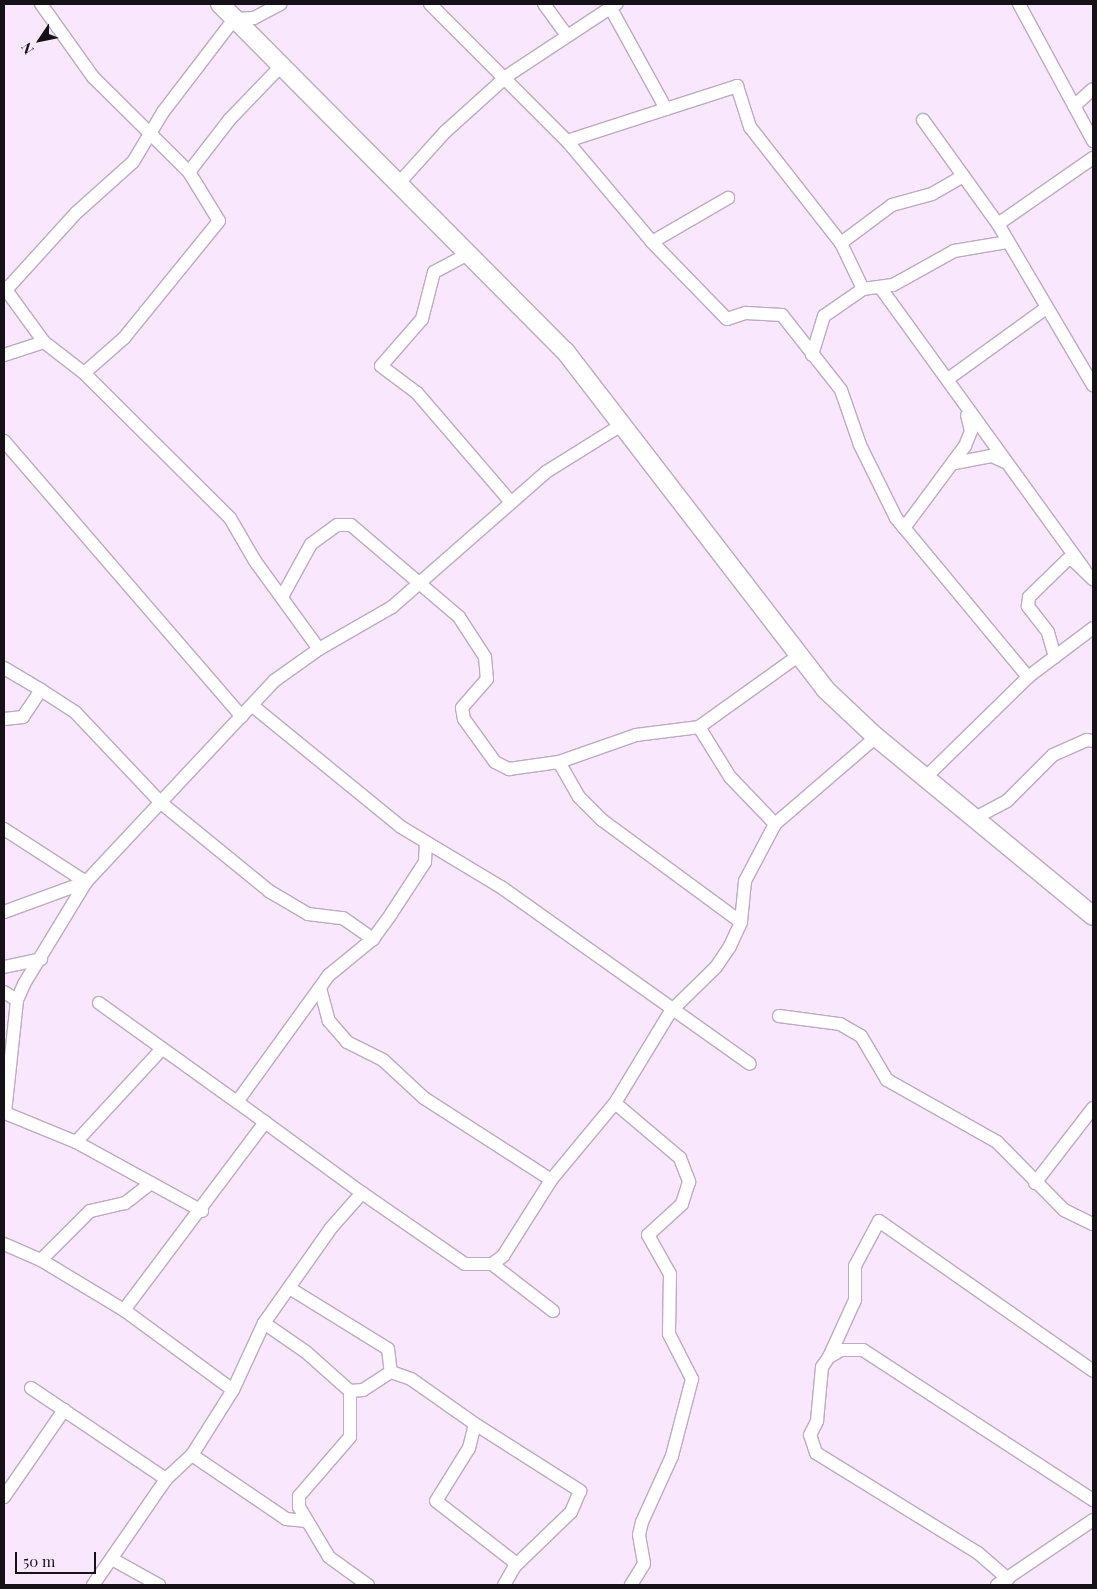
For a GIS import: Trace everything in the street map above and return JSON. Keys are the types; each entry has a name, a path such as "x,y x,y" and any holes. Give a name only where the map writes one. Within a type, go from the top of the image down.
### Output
{"main road":[{"path":"220,4 542,326 623,424 798,656 876,737 1093,916"}],"street":[{"path":"41,4 93,77 150,135 190,172 219,221 124,338 84,373"},
{"path":"280,4 254,18 234,19 132,162 76,213 5,289 44,342 84,373 230,518 255,561 283,596 319,648"},
{"path":"430,4 506,76 567,141 652,242 727,319 746,313 782,315 841,390 879,488 904,528 1028,677"},
{"path":"544,4 567,36"},
{"path":"1018,4 1093,141"},
{"path":"399,183 445,132 506,76 613,5 666,109"},
{"path":"190,172 230,119 282,65"},
{"path":"567,141 737,86 750,127 840,243 863,289"},
{"path":"1074,106 1093,89"},
{"path":"923,120 998,224 1046,308 1093,384"},
{"path":"998,224 1093,158"},
{"path":"840,243 892,205 932,194 963,176"},
{"path":"652,242 728,198"},
{"path":"812,355 824,316 863,289 880,287 954,250 1008,242"},
{"path":"468,254 434,272 422,318 381,366 422,398 510,501"},
{"path":"880,287 948,379 964,406 1089,574"},
{"path":"948,379 1046,308"},
{"path":"4,355 44,342"},
{"path":"904,528 955,464 972,431 964,406"},
{"path":"202,1211 76,1142 5,1113 17,1000 86,882 160,802 254,707 285,671 319,648 392,608 419,581 546,472 623,424"},
{"path":"4,441 242,717"},
{"path":"955,464 992,456 1005,462"},
{"path":"283,596 303,553 345,522 419,581 459,617 485,657 487,678 462,708 464,718 495,762 510,770 559,762 636,735 699,727 798,656"},
{"path":"1055,657 1048,632 1028,606 1029,597 1067,560 1073,560 1089,574"},
{"path":"925,778 1028,677 1093,628"},
{"path":"4,668 75,712 160,802 269,891 308,914 343,918 373,940"},
{"path":"4,719 23,717 41,690"},
{"path":"254,707 426,843 501,887 670,1011 700,1024 750,1064"},
{"path":"699,727 730,777 775,824"},
{"path":"492,1264 520,1234 551,1180 615,1103 670,1011 716,967 741,922 745,881 775,824 876,737"},
{"path":"975,818 1007,801 1053,755 1087,740 1093,741"},
{"path":"559,762 579,796 602,820 741,922"},
{"path":"4,829 86,882"},
{"path":"238,1102 320,988 373,940 425,862 426,843"},
{"path":"4,912 86,882"},
{"path":"4,967 41,959"},
{"path":"320,988 329,1021 347,1042 383,1060 424,1098 551,1180"},
{"path":"4,992 17,1000"},
{"path":"99,1003 160,1051 238,1102 362,1193 465,1264 492,1264 553,1311"},
{"path":"779,1016 840,1024 861,1036 887,1080 997,1142 1035,1183 1064,1210 1093,1224"},
{"path":"76,1142 160,1051"},
{"path":"615,1103 680,1158 689,1182 682,1204 648,1235 670,1274 668,1334 692,1378 672,1456 638,1535 644,1564 631,1585"},
{"path":"1035,1183 1093,1108"},
{"path":"124,1310 202,1211 265,1122"},
{"path":"41,1260 90,1212 125,1203 151,1183"},
{"path":"93,1585 166,1479 192,1455 233,1390 264,1323 291,1289 331,1228 362,1193"},
{"path":"1093,1371 879,1221 855,1266 855,1300 829,1357 822,1367 817,1421 810,1435 816,1453 978,1553 1003,1582 1093,1520"},
{"path":"4,1244 41,1260 124,1310 233,1390"},
{"path":"291,1289 388,1349 391,1372"},
{"path":"264,1323 306,1352 350,1391 363,1390 391,1372"},
{"path":"829,1357 841,1350 863,1350 1093,1500"},
{"path":"391,1372 411,1379 475,1424 580,1491 571,1512 515,1566 504,1585"},
{"path":"31,1388 166,1479"},
{"path":"350,1391 350,1437 299,1496 304,1521 329,1557 368,1585"},
{"path":"4,1497 64,1410"},
{"path":"475,1424 469,1448 436,1501 515,1566"},
{"path":"192,1455 286,1519 304,1521"},
{"path":"112,1559 159,1585"}]}
